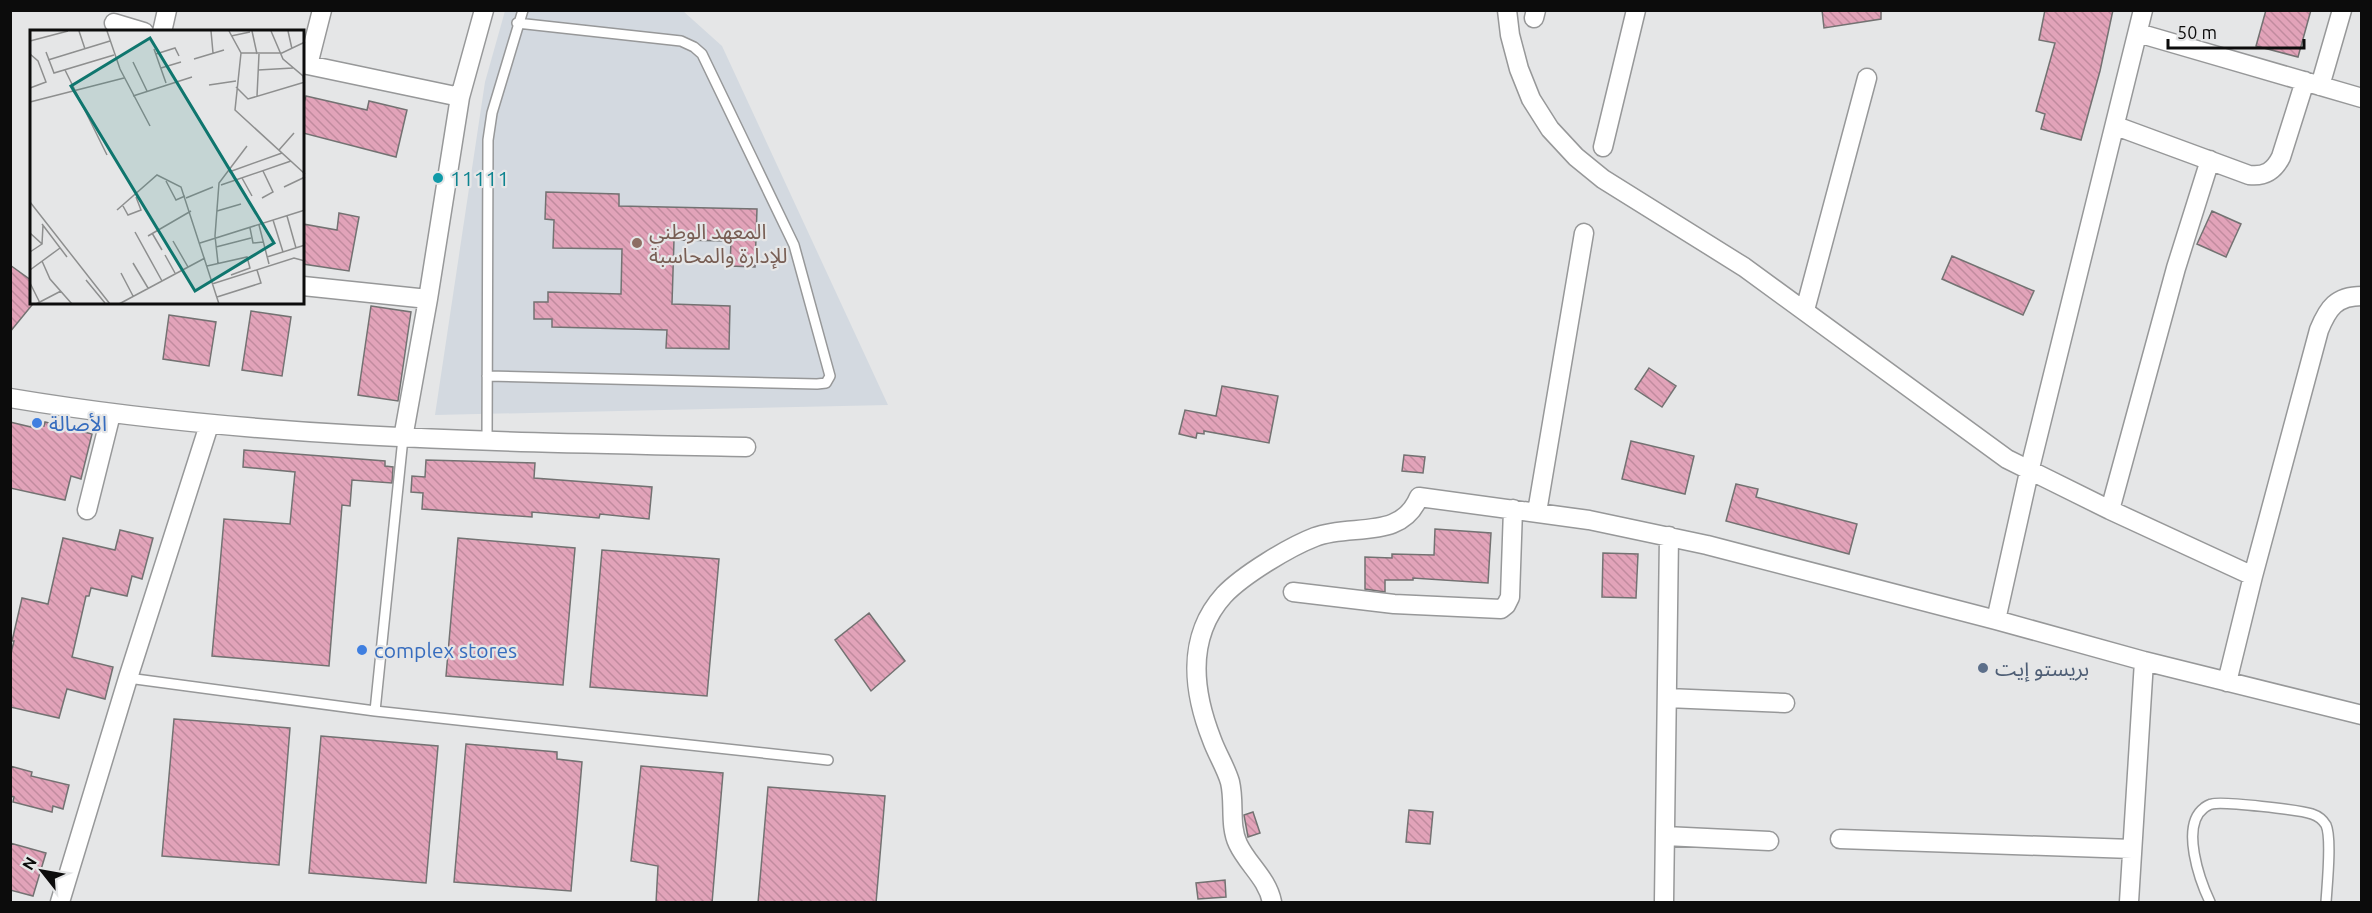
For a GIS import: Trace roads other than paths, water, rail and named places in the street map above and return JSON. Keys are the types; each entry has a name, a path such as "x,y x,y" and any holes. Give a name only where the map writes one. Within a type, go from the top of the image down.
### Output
{"street":[{"path":"162,30 167,10"},
{"path":"322,10 305,64 460,97"},
{"path":"403,438 460,97 484,10"},
{"path":"1507,10 1510,35 1519,69 1531,99 1550,129 1576,157 1603,179 1744,267 2007,459 2030,472 2253,576"},
{"path":"1603,147 1636,10"},
{"path":"1996,620 2143,10"},
{"path":"2116,126 2249,175 2259,176 2268,173 2276,167 2281,157 2342,10"},
{"path":"114,22 138,30"},
{"path":"2138,33 2361,98"},
{"path":"1805,310 1867,78"},
{"path":"2110,510 2179,257 2210,160"},
{"path":"1537,512 1584,233"},
{"path":"304,285 428,299"},
{"path":"2227,682 2319,330 2325,315 2335,303 2348,296 2361,296"},
{"path":"10,398 111,414 209,425 403,438 746,447"},
{"path":"87,510 111,414"},
{"path":"60,903 128,678 209,425"},
{"path":"1272,903 1262,876 1243,852 1235,835 1232,791 1211,739 1199,693 1196,660 1198,643 1209,614 1237,583 1291,548 1331,532 1390,526 1405,518 1419,497 1537,512 1669,536 1752,555 2144,661 2361,715"},
{"path":"1293,592 1394,604 1501,609 1506,606 1510,597 1513,509"},
{"path":"1664,903 1669,536"},
{"path":"2129,903 2144,661"},
{"path":"1667,698 1785,703"},
{"path":"1665,836 1769,841"},
{"path":"1840,838 2132,849"}],"lane":[{"path":"487,442 488,140 492,113 517,23 523,10"},
{"path":"487,376 817,384 826,383 830,376 794,245 702,54 681,41 517,23"},
{"path":"375,711 403,438"},
{"path":"128,678 375,711 828,760"},
{"path":"2210,903 2197,870 2193,842 2194,829 2199,813 2205,807 2220,803 2306,812 2321,819 2328,833 2326,903"}],"place":[{"name":"11111","path":"438,178"},
{"name":"المعهد الوطني للإدارة والمحاسبة","path":"637,243"},
{"name":"الأصالة","path":"37,423"},
{"name":"complex stores","path":"362,650"},
{"name":"بريستو إيت","path":"1983,668"}]}
